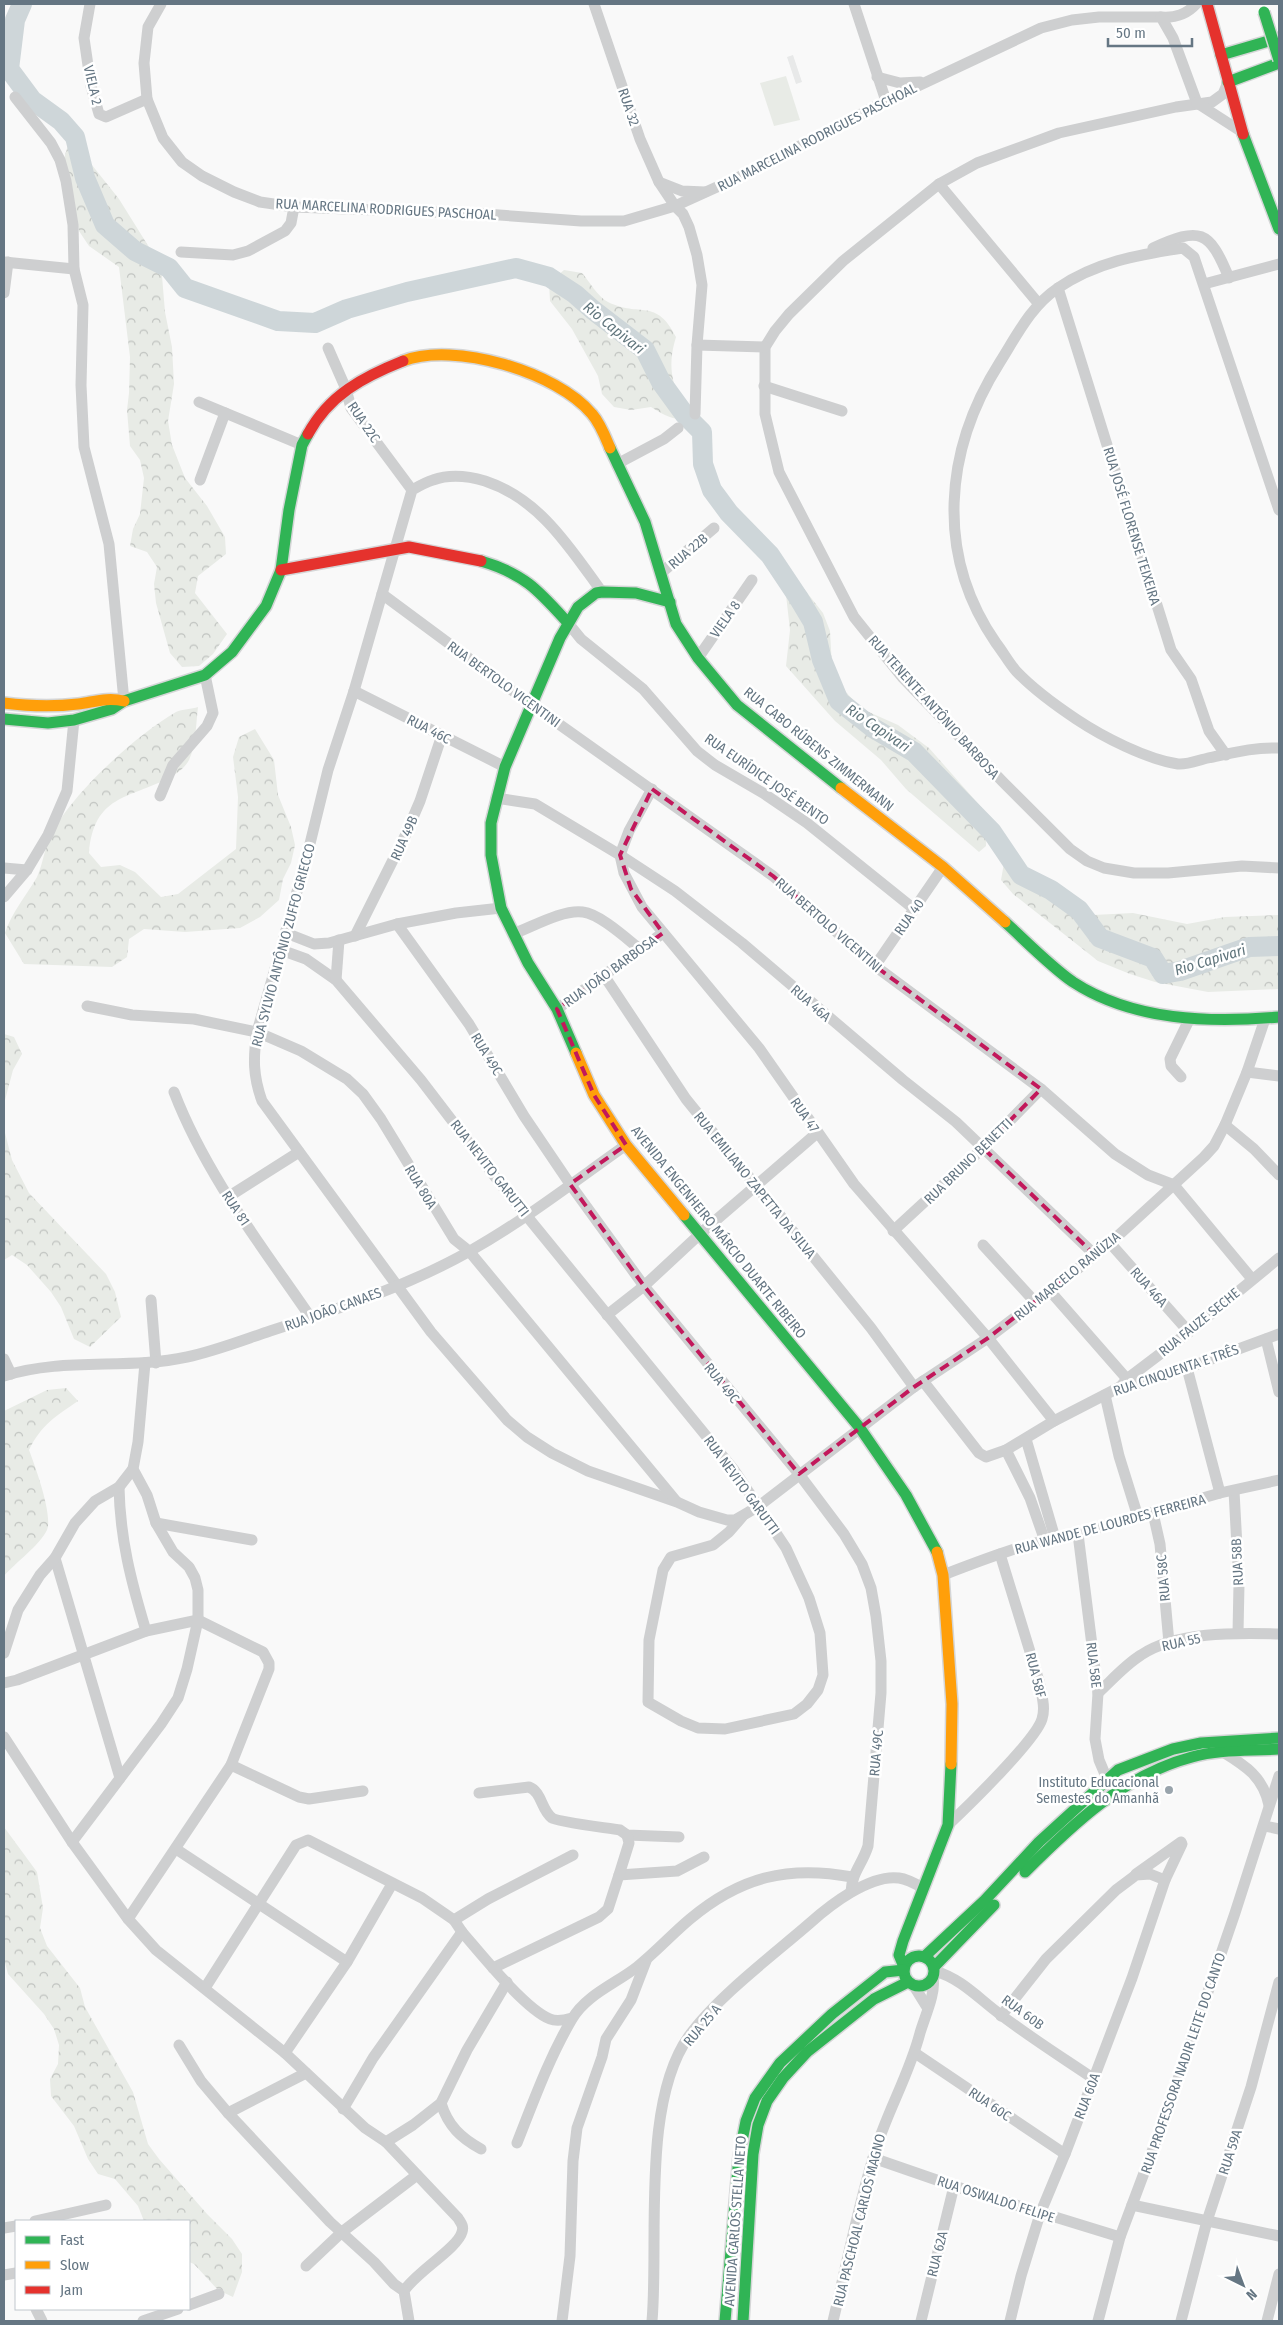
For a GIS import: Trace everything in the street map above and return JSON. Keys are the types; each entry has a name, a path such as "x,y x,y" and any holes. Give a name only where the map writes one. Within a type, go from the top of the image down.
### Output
{"main road":[{"path":"1207,4 1242,132 1279,229"},
{"path":"1228,82 1279,62 1264,12"},
{"path":"1220,55 1279,38"},
{"name":"RUA CABO RÚBENS ZIMMERMANN","path":"281,570 289,510 302,445 316,419 346,389 394,364 436,355 466,357 544,379 583,404 597,423 645,522 676,624 698,658 737,705 766,730 943,868 1072,981 1091,994 1189,1020 1237,1021 1279,1018"},
{"path":"4,720 48,723 74,720 112,709 124,702 205,675 232,652 244,638 266,606 281,570 410,547 430,549 512,573 537,590 568,623"},
{"path":"602,592 636,593 670,602"},
{"name":"AVENIDA ENGENHEIRO MÁRCIO DUARTE RIBEIRO","path":"602,592 587,598 568,623 505,767 491,824 492,855 501,908 528,962 557,1010 594,1095 626,1145 701,1233 860,1428 906,1495 935,1547 943,1575 952,1704 948,1825 923,1888 900,1955 911,1984"},
{"path":"4,703 46,706 80,704 111,697 124,702"},
{"path":"725,2321 728,2264 742,2128 756,2097 772,2073 794,2047 886,1972 904,1968 918,1950 985,1900 1039,1842 1118,1770 1172,1749 1201,1743 1279,1738"},
{"path":"909,1926 918,1950 934,1972 998,1900 1050,1846 1113,1792 1150,1772 1193,1757 1223,1752 1279,1749"},
{"name":"AVENIDA CARLOS STELLA NETO","path":"743,2321 753,2154 758,2125 767,2101 807,2052 874,1999 911,1984 927,1985 934,1972"}],"street":[{"name":"VIELA 2","path":"90,4 84,38 91,86 99,114 106,117 147,99"},
{"name":"RUA MARCELINA RODRIGUES PASCHOAL","path":"161,4 148,26 144,63 147,99 163,138 182,162 202,176 234,192 260,202 294,207 484,214 581,221 624,221 675,206 886,101 1041,28 1072,20 1099,17 1174,18 1184,14 1196,4"},
{"name":"RUA 32","path":"594,4 640,139 659,182 675,206"},
{"path":"854,4 886,101"},
{"path":"1161,17 1173,38 1196,103 1242,132"},
{"name":"RUA MARCELINA RODRIGUES PASCHOAL","path":"877,77 900,83 927,82"},
{"path":"697,345 765,347 789,314 842,261 939,184 977,163 1059,133 1218,99 1223,94 1228,82"},
{"path":"15,97 51,143 60,160 73,225 74,269 82,305 80,385 84,446 109,544 124,702"},
{"name":"RUA MARCELINA RODRIGUES PASCHOAL","path":"659,182 682,191 706,192"},
{"path":"939,184 1038,303"},
{"path":"675,206 683,214 689,227 700,266 702,285 697,345 695,414"},
{"path":"180,252 232,255 248,251 285,231 291,223 294,207"},
{"path":"1140,254 1180,236 1196,234 1207,238 1222,260 1229,278"},
{"path":"1279,510 1204,284 1194,257 1183,248 1140,254 1103,264 1058,288 1038,303 993,372 974,409 962,442 955,475 954,522 960,567 971,600 989,632 1016,670 1050,702 1091,729 1144,753 1180,764 1262,747 1279,748"},
{"path":"4,293 6,262 74,269"},
{"path":"1204,284 1279,264"},
{"name":"RUA JOSÉ FLORENSE TEIXEIRA","path":"1058,288 1171,650 1191,679 1209,731 1226,755"},
{"name":"RUA TENENTE ANTÔNIO BARBOSA","path":"765,347 765,414 779,472 854,617 903,678 1002,782 1070,849 1087,861 1104,868 1134,873 1168,873 1242,866 1279,868"},
{"name":"RUA 22C","path":"328,348 346,389 351,408 412,490"},
{"path":"764,386 842,411"},
{"path":"199,402 302,445"},
{"path":"200,480 225,413"},
{"path":"617,464 664,439 678,428"},
{"path":"412,490 433,480 454,476 475,478 499,486 518,496 556,530 602,592"},
{"name":"RUA SYLVIO ANTÔNIO ZUFFO GRIECCO","path":"412,490 354,691 328,770 286,933 257,1032 253,1058 257,1087 262,1101 396,1286 471,1380 507,1420 527,1437 552,1454 588,1471 677,1502 699,1512 727,1520 742,1516 760,1506 799,1474"},
{"name":"RUA 22B","path":"661,573 714,528"},
{"name":"VIELA 8","path":"698,658 752,580"},
{"name":"RUA BERTOLO VICENTINI","path":"382,594 532,705 773,876 875,966 1041,1089 1115,1154 1148,1175 1174,1185 1252,1279"},
{"name":"RUA EURÍDICE JOSÉ BENTO","path":"568,623 581,639 642,689 697,751 715,765 763,793 807,823 914,909"},
{"path":"160,796 173,764 207,726 213,713 205,675"},
{"name":"RUA 46C","path":"354,691 505,767"},
{"path":"4,897 27,870 48,835 68,791 74,720"},
{"name":"RUA 49B","path":"355,936 405,836 420,801 442,735"},
{"path":"620,855 629,831 652,789"},
{"name":"RUA 46A","path":"496,798 535,804 620,855 674,892 742,943 983,1148 1094,1255"},
{"name":"RUA 47","path":"620,855 624,873 642,907 759,1048 854,1184 988,1338 1054,1421"},
{"path":"4,868 27,870"},
{"name":"RUA 40","path":"875,966 943,868"},
{"path":"286,933 314,944 339,940 397,924 456,913 501,908"},
{"path":"513,934 570,912 584,912 595,916 640,950"},
{"name":"RUA 49C","path":"397,924 469,1024 524,1116 570,1184 644,1286 799,1474 844,1534 862,1564 871,1588 876,1616 881,1693 868,1846 863,1862 852,1877 851,1892"},
{"name":"RUA JOÃO BARBOSA","path":"557,1010 605,977 663,933"},
{"path":"336,980 339,940"},
{"name":"RUA NEVITO GARUTTI","path":"281,950 306,959 336,980 422,1080 499,1182 528,1215 734,1470 760,1506 786,1548 809,1598 820,1633 823,1675 818,1690 807,1704 794,1714 725,1729 698,1728 681,1721 648,1702 649,1640 661,1579 666,1563 671,1557 713,1545 730,1532 742,1516"},
{"name":"RUA EMILIANO ZAPETTA DA SILVA","path":"605,977 686,1099 871,1328 972,1445"},
{"name":"RUA 80A","path":"87,1006 132,1015 194,1018 257,1032 301,1052 347,1079 363,1094 380,1119 442,1223 454,1239 470,1251 677,1502"},
{"name":"RUA MARCELO RANÚZIA","path":"799,1474 918,1384 988,1338 1050,1291 1110,1243 1214,1146 1247,1072 1265,1019"},
{"path":"1181,1077 1171,1066 1170,1060 1189,1020"},
{"path":"1247,1072 1279,1076"},
{"name":"RUA BRUNO BENETTI","path":"893,1231 983,1148 1041,1089"},
{"name":"RUA 81","path":"174,1092 201,1151 228,1197 311,1318"},
{"path":"1225,1125 1279,1175"},
{"path":"607,1315 644,1286 701,1233 817,1133"},
{"name":"RUA JOÃO CANAES","path":"7,1375 72,1364 150,1363 190,1356 311,1318 396,1286 470,1251 528,1215 626,1145"},
{"path":"228,1197 299,1152"},
{"name":"RUA 46A","path":"1110,1243 1189,1332"},
{"path":"983,1245 1035,1302"},
{"name":"RUA FAUZE SECHE","path":"1126,1384 1279,1258"},
{"path":"1050,1291 1126,1384"},
{"path":"4,1653 18,1610 40,1575 55,1558 84,1511 95,1501 119,1487 133,1469 150,1363 151,1300"},
{"name":"RUA CINQUENTA E TRÊS","path":"972,1445 979,1453 986,1457 1006,1450 1054,1421 1126,1384 1187,1368 1279,1334"},
{"path":"1266,1339 1279,1392"},
{"path":"1159,1355 1170,1373"},
{"path":"4,1359 7,1375"},
{"path":"1187,1368 1220,1493"},
{"path":"1105,1395 1119,1456 1138,1517"},
{"path":"1026,1439 1050,1539"},
{"path":"1006,1450 1050,1539"},
{"path":"72,1842 162,1724 178,1698 188,1669 198,1620 198,1590 195,1578 189,1567 173,1552 156,1524 147,1496 133,1469"},
{"name":"RUA WANDE DE LOURDES FERREIRA","path":"943,1575 1000,1554 1050,1539 1078,1534 1153,1514 1220,1493 1279,1480"},
{"path":"119,1487 122,1544 128,1573 146,1631"},
{"name":"RUA 58B","path":"1234,1491 1239,1584 1238,1634"},
{"name":"RUA 58C","path":"1153,1514 1160,1544 1169,1643"},
{"path":"156,1524 252,1540"},
{"name":"RUA 58E","path":"1078,1534 1098,1693 1095,1739 1106,1779 1113,1792"},
{"name":"RUA 58F","path":"948,1825 973,1801 1033,1735 1042,1719 1043,1702 1039,1681 1000,1554"},
{"path":"55,1558 120,1778"},
{"path":"4,1683 17,1680 146,1631 198,1620 263,1652 269,1663 270,1669 231,1765 128,1919"},
{"name":"RUA 55","path":"1098,1693 1137,1658 1169,1643 1201,1637 1238,1634 1279,1634"},
{"path":"4,1737 72,1842 128,1919 156,1950 285,2053 365,2128 386,2142 458,2218 462,2225 462,2234 456,2242 415,2278 404,2291"},
{"path":"1223,1752 1246,1766 1257,1776 1264,1786 1269,1805"},
{"path":"231,1765 299,1797 309,1799 363,1791"},
{"name":"RUA PROFESSORA NADIR LEITE DO CANTO","path":"1098,2321 1120,2237 1264,1826 1279,1776"},
{"path":"479,1793 529,1787 537,1793 551,1818 620,1830 627,1835 679,1837"},
{"path":"1264,1826 1279,1829"},
{"path":"493,1968 600,1917 608,1909 620,1875 629,1843 627,1835"},
{"path":"205,1988 296,1845 308,1840 422,1898 454,1920 493,1968 531,2008 550,2019 561,2021 572,2018"},
{"name":"RUA 60A","path":"1010,2321 1021,2276 1040,2214 1066,2154 1132,1978 1161,1878 1182,1844 1181,1842 1136,1875"},
{"path":"176,1849 258,1905 347,1962"},
{"path":"454,1920 488,1899 573,1855"},
{"path":"620,1875 677,1871 704,1857"},
{"path":"517,2143 546,2066 572,2018 584,2003 647,1958 690,1919 719,1897 754,1880 800,1872 825,1872 852,1877"},
{"path":"1002,2016 1046,1959 1116,1890 1136,1875 1150,1874 1161,1878"},
{"name":"RUA 25 A","path":"652,2321 653,2228 662,2103 680,2053 688,2037 735,1989 816,1918 851,1892 890,1877 900,1878 923,1888"},
{"path":"285,2053 347,1962 392,1884"},
{"path":"343,2108 373,2058 462,1932"},
{"path":"562,2321 570,2256 573,2161 577,2128 602,2057 606,2039 631,2000 647,1958"},
{"name":"RUA 60B","path":"934,1972 947,1974 962,1983 1002,2016 1094,2079"},
{"name":"RUA PASCHOAL CARLOS MAGNO","path":"833,2321 873,2158 885,2122 915,2053 927,2007 934,1990 934,1972"},
{"path":"386,2142 413,2125 441,2103 467,2050 507,1982"},
{"name":"RUA 59A","path":"1181,2321 1207,2221 1251,2087 1279,1982"},
{"path":"911,1984 927,2007"},
{"path":"179,2046 201,2081 228,2113 330,2222 394,2284 404,2291 409,2321"},
{"name":"RUA 60C","path":"915,2053 1066,2154"},
{"path":"228,2113 306,2073"},
{"path":"441,2103 445,2117 457,2133 481,2149"},
{"name":"RUA OSWALDO FELIPE","path":"873,2158 1040,2214 1120,2237"},
{"path":"306,2266 342,2232 417,2175"},
{"name":"RUA 62A","path":"921,2321 954,2186"},
{"path":"39,2220 106,2205"},
{"path":"1132,2205 1279,2235"},
{"path":"1267,2321 1279,2274"},
{"path":"190,2305 219,2294"},
{"path":"143,2321 175,2310"}],"highlighted area":[{"path":"652,789 773,876 875,966 1041,1089 983,1148 1095,1255 988,1338 914,1387 799,1474 644,1286 570,1184 626,1145 594,1095 557,1009 663,933 631,889 620,855"}],"shaded area":[{"path":"793,55 802,82 796,84 787,57"}],"green space":[{"path":"786,76 800,120 774,126 760,83"},
{"path":"68,145 84,155 119,199 157,260 162,276 165,312 172,347 174,384 168,421 172,445 185,478 207,506 225,537 226,554 198,576 195,593 227,634 213,654 199,666 182,667 170,653 156,603 154,584 157,567 147,552 130,546 133,529 140,514 144,478 140,460 130,446 127,410 130,357 119,267 89,246 79,231 63,162"},
{"path":"564,270 582,273 604,300 629,309 646,310 654,313 669,325 676,337 672,359 673,379 680,398 691,417 675,419 651,407 631,410 614,407 602,394 598,376 572,329 550,301 549,283"},
{"path":"801,585 823,613 830,631 832,667 837,683 862,709 898,725 929,748 982,808 987,827 986,846 979,852 906,789 881,760 835,721 786,666 790,630 786,595"},
{"path":"198,707 194,741 187,763 169,778 127,796 106,809 98,820 92,834 89,853 101,867 120,865 135,872 161,897 178,894 236,849 238,797 233,757 239,737 255,729 274,760 278,795 291,827 295,845 291,863 283,879 279,900 260,917 240,928 185,932 144,929 129,939 127,957 112,967 24,964 5,933 15,911 37,877 50,837 72,803 106,767 142,735 176,712"},
{"path":"1004,863 1021,863 1063,897 1093,915 1133,913 1187,924 1225,917 1279,915 1279,989 1208,992 1155,982 1098,961 1013,894 1001,880"},
{"path":"4,1034 14,1037 22,1054 13,1070 4,1104"},
{"path":"4,1129 12,1160 29,1193 106,1274 115,1292 121,1317 90,1347 74,1339 61,1307 51,1292 27,1265 12,1255 4,1260"},
{"path":"66,1388 78,1401 44,1427 29,1450 46,1502 48,1513 47,1530 39,1542 4,1576 4,1411 47,1390"},
{"path":"4,1827 37,1872 43,1908 40,1928 47,1946 80,1988 85,2007 133,2092 148,2144 207,2214 232,2239 242,2254 242,2272 233,2297 218,2290 194,2264 190,2262 190,2220 144,2220 138,2206 115,2179 98,2174 88,2159 74,2126 51,2096 50,2079 58,2064 59,2045 54,2029 44,2014 8,1974 4,1959"}],"waterway":[{"name":"Rio Capivari","path":"22,4 15,20 9,69 32,100 61,121 75,137 85,178 105,225 135,251 169,268 185,288 278,321 315,323 347,309 407,292 516,268 549,277 575,294 645,350 661,382 685,415 702,432 703,464 712,490 729,513 770,555 798,597 813,622 822,660 839,701 873,728 914,752 992,832 1021,875 1051,890 1079,910 1100,938 1153,958 1163,974 1180,971 1249,947 1279,946"}],"traffic: fast":[{"path":"1264,12 1279,60"},
{"path":"1221,55 1279,38"},
{"path":"1228,82 1279,63"},
{"path":"1243,134 1279,229"},
{"path":"4,719 48,723 74,720 112,709 124,701 205,675 232,652 266,606 281,570 289,510 302,445 308,434"},
{"path":"610,448 645,522 676,624 698,658 737,705 841,788"},
{"path":"481,561 509,572 530,585 568,623"},
{"path":"576,1053 557,1009 528,963 501,908 491,855 491,823 505,767 560,638 578,607 596,593 602,592 636,593 670,602"},
{"path":"1005,922 1064,976 1096,995 1121,1005 1146,1012 1199,1019 1226,1020 1279,1017"},
{"path":"684,1215 860,1428 906,1495 937,1552"},
{"path":"924,1957 985,1900 1039,1842 1118,1770 1173,1749 1201,1743 1279,1738"},
{"path":"1025,1872 1081,1819 1101,1803 1144,1776 1167,1765 1203,1754 1224,1751 1279,1749"},
{"path":"904,1967 899,1955 903,1941 948,1825 951,1764"},
{"path":"934,1967 994,1905"},
{"path":"919,1956 930,1960 934,1971 930,1982 919,1986 908,1982 904,1971 908,1960 919,1956"},
{"path":"725,2321 739,2156 746,2121 755,2098 780,2063 832,2014 885,1972 904,1970"},
{"path":"743,2321 753,2154 758,2125 767,2101 783,2078 807,2052 874,1999 908,1982"}],"traffic: slow":[{"path":"403,361 424,356 449,355 504,364 530,374 555,385 576,399 595,418 610,448"},
{"path":"4,703 50,706 106,700 124,701"},
{"path":"841,788 943,867 1005,922"},
{"path":"576,1053 594,1095 626,1145 684,1215"},
{"path":"937,1552 943,1575 952,1704 951,1764"}],"traffic: jam":[{"path":"1207,4 1243,134"},
{"path":"308,434 326,408 348,389 374,374 403,361"},
{"path":"281,570 409,547 481,561"}],"place":[{"name":"Instituto Educacional Semestes do Amanhã","path":"1169,1790"}]}
